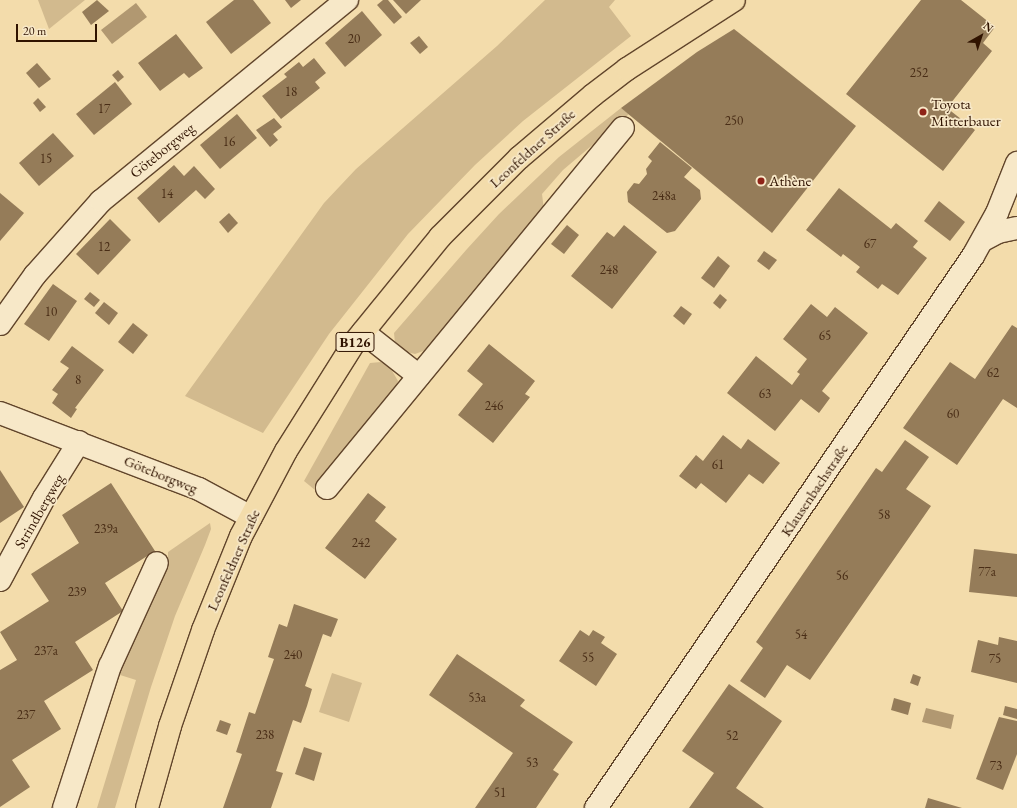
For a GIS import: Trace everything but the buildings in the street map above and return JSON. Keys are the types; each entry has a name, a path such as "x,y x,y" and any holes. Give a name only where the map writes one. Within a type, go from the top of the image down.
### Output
{"main road":[{"name":"Leonfeldner Straße","path":"147,808 170,726 203,630 251,517 324,388 363,332 440,237 525,153 593,95 628,69 734,0"}],"street":[{"name":"Göteborgweg","path":"0,324 35,275 101,201 347,0"},
{"path":"327,488 623,128"},
{"name":"Klausenbachstraße","path":"596,808 983,240 1017,163"},
{"path":"983,240 998,232 1017,228"},
{"path":"363,332 419,376"},
{"name":"Göteborgweg","path":"0,413 79,442 199,490 251,517"},
{"name":"Strindbergweg","path":"0,580 44,498 79,442"},
{"path":"64,808 110,666 157,563"}],"shaded area":[{"path":"38,0 85,0 49,29"},
{"path":"545,0 615,0 609,7 631,36 523,121 475,165 408,234 329,334 263,433 185,396 324,203 356,169 497,46"},
{"path":"136,3 147,17 112,44 101,30"},
{"path":"621,108 629,114 563,170 542,194 544,210 426,350 415,354 403,351 395,343 394,333 467,249 499,214 559,157"},
{"path":"381,362 391,369 398,381 392,398 315,490 304,481 370,363"},
{"path":"210,523 211,529 175,616 151,687 115,808 97,808 136,680 117,674 168,568 168,552"},
{"path":"332,673 362,683 349,722 319,712"},
{"path":"926,708 954,715 951,729 922,722"}],"place":[{"name":"Toyota Mitterbauer","path":"923,112"},
{"name":"Athène","path":"761,181"}]}
